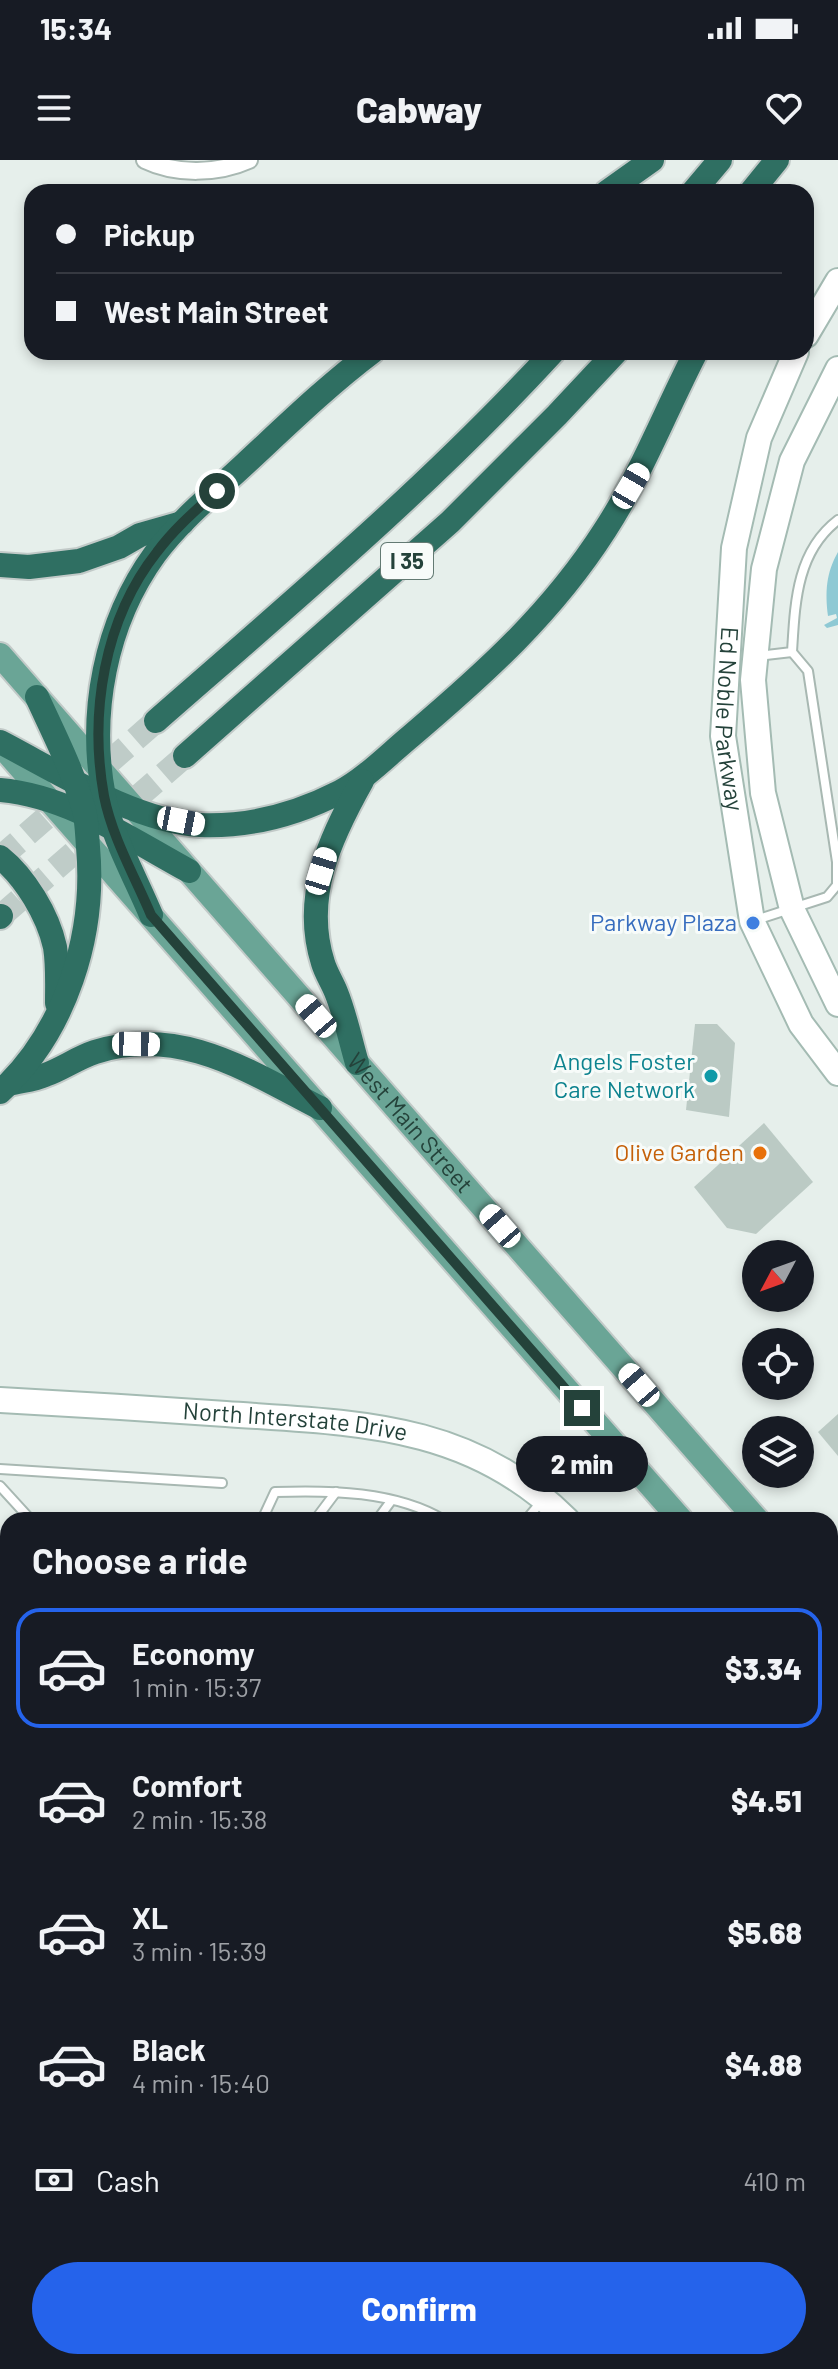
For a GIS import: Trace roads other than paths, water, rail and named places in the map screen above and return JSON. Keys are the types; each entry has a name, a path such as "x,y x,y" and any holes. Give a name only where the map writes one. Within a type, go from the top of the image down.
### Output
{"highway":[{"path":"618,184 652,160"},
{"path":"700,184 720,160"},
{"path":"758,184 779,160"},
{"path":"770,184 779,160"},
{"path":"151,915 104,797 98,709 111,644 137,580 182,523 296,416 362,360"},
{"name":"I 35","path":"156,721 427,480 546,360"},
{"name":"I 35","path":"185,756 450,522 609,360"},
{"path":"0,743 104,797 163,818 198,825 268,819 320,802 344,790 519,641 571,579 606,530 644,464 692,360"},
{"path":"0,565 29,567 79,561 119,547 140,535 182,523"},
{"path":"4,1088 39,1047 71,982 84,932 90,869 85,814 37,697"},
{"path":"357,1063 337,993 323,962 317,927 317,900 328,846 367,773"},
{"path":"0,790 14,791 85,814 189,871"},
{"path":"0,857 24,882 46,922 54,946 58,979 56,1017"},
{"path":"4,1088 45,1075 96,1052 127,1045 155,1044 198,1049 223,1058 320,1108"}],"main road":[{"path":"814,322 838,281"},
{"name":"Ed Noble Parkway","path":"793,360 759,438 734,548 723,736 752,921 801,1024 838,1073"},
{"name":"Ed Noble Parkway","path":"838,369 792,461 764,569 753,680 763,793 792,909 838,1004"},
{"name":"West Main Street","path":"0,655 750,1512"},
{"path":"0,743 674,1512"},
{"name":"North Interstate Drive","path":"0,1400 335,1422 399,1430 430,1438 489,1462 544,1498 559,1512"}],"street":[{"path":"145,160 172,169 199,170 222,169 249,160"}],"lane":[{"path":"752,921 827,897 838,886 838,862 808,671 792,652 800,579 806,559 821,536 838,520"},
{"path":"756,656 792,652"},
{"path":"0,1469 222,1483"},
{"path":"0,1486 24,1512"},
{"path":"266,1512 275,1492 373,1495 427,1512"},
{"path":"321,1512 336,1492"},
{"path":"533,1512 544,1498"},
{"path":"383,1512 391,1501"}],"water":[{"path":"838,552 838,625 827,628 824,625 837,618 836,614 828,616 827,591 831,567"}],"tunnel":[{"path":"0,858 156,721"},
{"path":"1,916 185,756"}],"place":[{"name":"Parkway Plaza","path":"753,923"},
{"name":"Angels Foster Care Network","path":"711,1076"},
{"name":"Olive Garden","path":"760,1153"}]}
